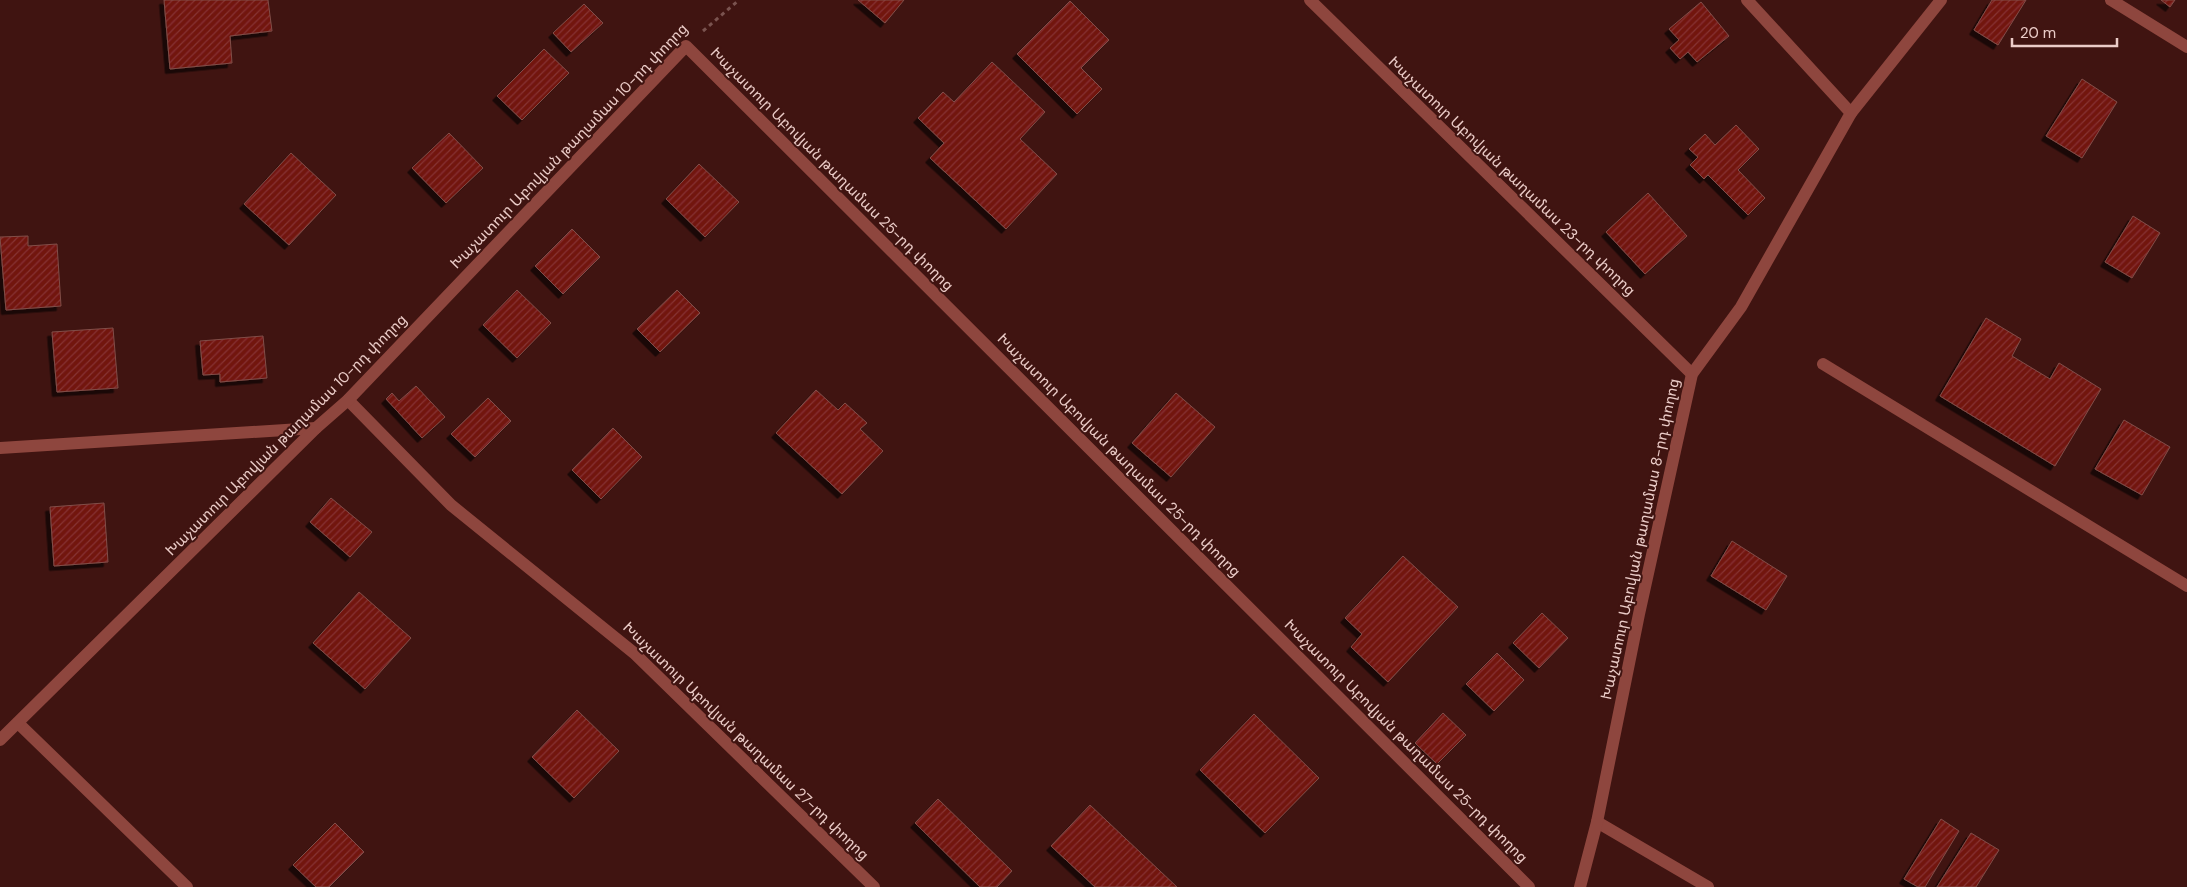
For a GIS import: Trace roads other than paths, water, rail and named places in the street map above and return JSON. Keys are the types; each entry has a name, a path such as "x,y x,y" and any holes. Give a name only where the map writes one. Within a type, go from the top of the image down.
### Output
{"street":[{"name":"Խաչատուր Աբովյան թաղամաս 23-րդ փողոց","path":"1310,0 1692,374"},
{"path":"1747,0 1851,113"},
{"name":"Խաչատուր Աբովյան թաղամաս 8-րդ փողոց","path":"1580,887 1597,822 1639,614 1692,374 1741,307 1851,113 1941,0"},
{"path":"2111,0 2187,47"},
{"name":"Խաչատուր Աբովյան թաղամաս 10-րդ փողոց","path":"0,740 316,428 348,400 686,46"},
{"name":"Խաչատուր Աբովյան թաղամաս 25-րդ փողոց","path":"686,46 1529,887"},
{"path":"1823,364 2187,586"},
{"name":"Խաչատուր Աբովյան թաղամաս 27-րդ փողոց","path":"348,400 451,505 634,653 874,887"},
{"path":"0,448 316,428"},
{"path":"18,723 187,887"},
{"path":"1597,822 1708,887"}]}
